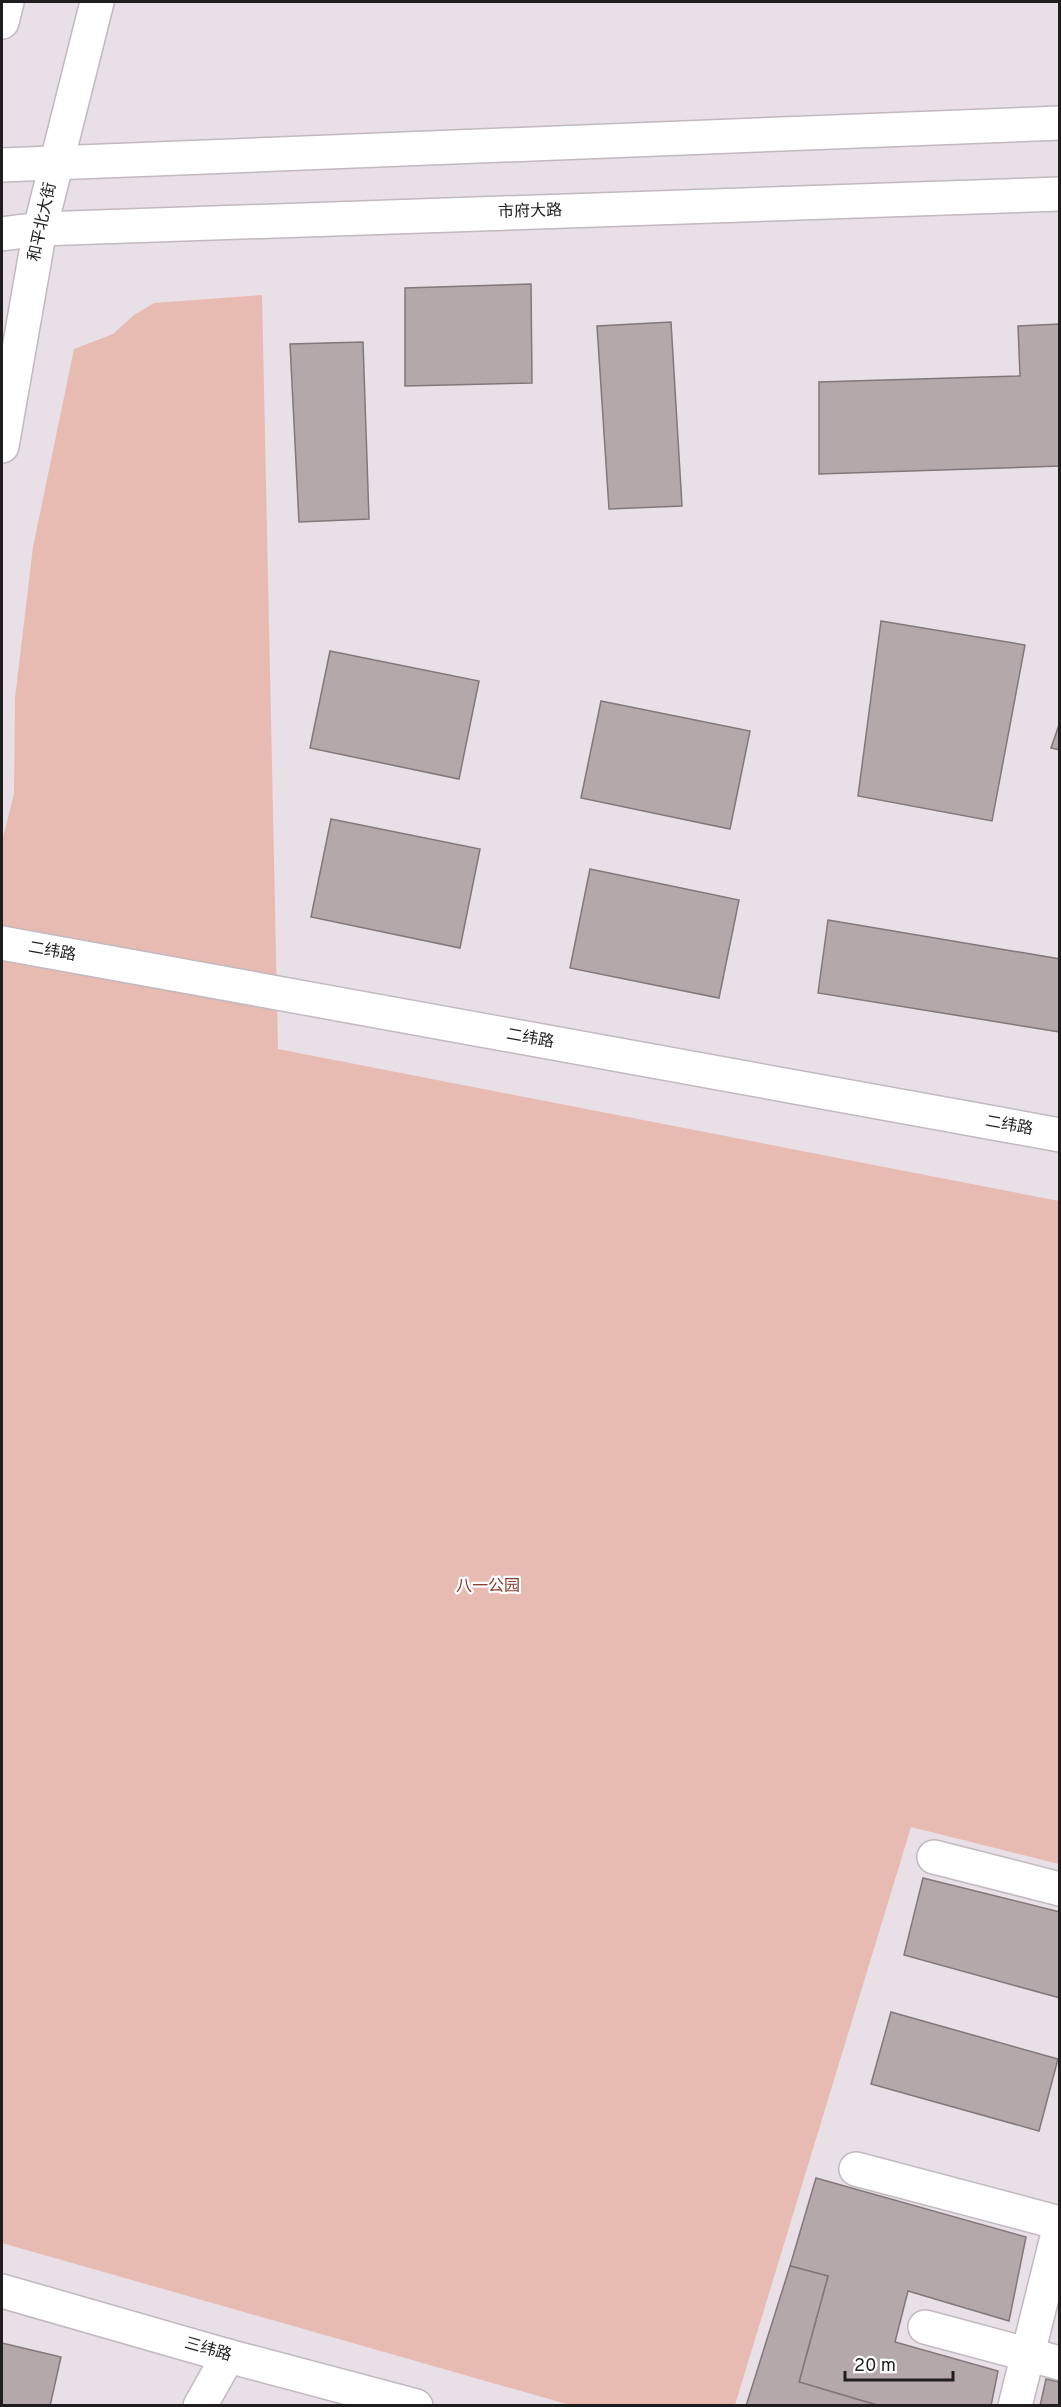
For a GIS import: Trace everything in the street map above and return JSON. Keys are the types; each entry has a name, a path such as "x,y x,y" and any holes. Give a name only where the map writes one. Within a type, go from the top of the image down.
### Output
{"main road":[{"path":"2,22 7,2"},
{"name":"和平北大街","path":"2,446 40,229 97,2"},
{"path":"2,165 1059,123"},
{"name":"市府大路","path":"2,234 40,229 1059,194"},
{"name":"二纬路","path":"2,943 1059,1136"},
{"path":"934,1857 1059,1889"},
{"path":"856,2169 1059,2224 1015,2406"},
{"name":"三纬路","path":"2,2291 228,2356 416,2406"},
{"path":"925,2327 1059,2363"},
{"path":"200,2406 228,2356"}],"green space":[{"name":"八一公园","path":"262,295 278,1049 1059,1201 1059,1864 911,1827 735,2405 570,2405 2,2243 2,841 14,794 15,698 33,547 74,349 113,334 134,315 154,303"}],"building":[{"path":"531,284 532,383 405,386 405,288"},
{"path":"671,322 682,506 609,509 597,326"},
{"path":"1060,324 1060,466 819,474 819,382 1020,376 1018,326"},
{"path":"363,342 369,519 299,522 290,344"},
{"path":"881,621 1025,645 992,821 858,796"},
{"path":"330,651 479,681 459,779 310,748"},
{"path":"601,701 750,731 730,829 581,798"},
{"path":"1060,722 1060,750 1051,748"},
{"path":"331,819 480,849 460,948 311,917"},
{"path":"590,869 739,900 719,998 570,968"},
{"path":"828,920 1060,959 1060,1032 818,993"},
{"path":"923,1878 1060,1912 1060,1998 904,1955"},
{"path":"891,2012 1058,2059 1039,2131 871,2084"},
{"path":"816,2178 1026,2237 1009,2321 908,2291 895,2342 998,2371 991,2406 880,2406 799,2382 828,2276 790,2266"},
{"path":"790,2266 828,2276 799,2382 880,2406 746,2406"},
{"path":"2,2343 61,2357 50,2406 2,2406"},
{"path":"1046,2379 1060,2382 1060,2406 1040,2406"}]}
